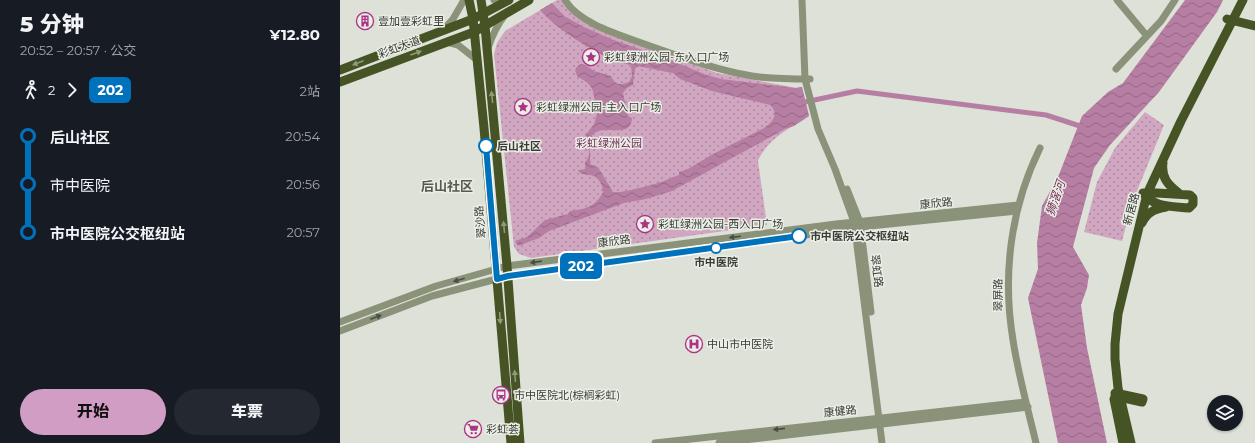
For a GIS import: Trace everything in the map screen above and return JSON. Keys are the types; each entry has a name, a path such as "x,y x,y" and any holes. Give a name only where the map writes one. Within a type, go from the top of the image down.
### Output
{"main road":[{"name":"翠沙路","path":"469,0 473,19 477,60 512,443"},
{"path":"481,0 485,26 508,276 520,443"},
{"name":"彩虹大道","path":"340,82 474,32 529,0"},
{"name":"新居路","path":"1123,443 1117,395 1115,344 1118,314 1145,194 1231,18 1237,0"},
{"name":"新居路","path":"1131,443 1117,395 1109,358 1112,318 1126,256 1162,145 1231,18 1243,0"},
{"name":"彩虹大道","path":"340,70 473,19 507,1"},
{"path":"1231,18 1255,21"},
{"path":"1231,18 1255,26"},
{"path":"1164,156 1163,174 1166,182 1179,194"},
{"path":"1145,194 1190,195 1193,198 1193,204 1189,208 1160,205 1145,194"},
{"path":"1175,207 1175,196 1179,194"},
{"path":"1136,238 1143,220 1148,214 1155,209 1175,207"}],"street":[{"path":"444,30 453,19 464,0"},
{"path":"494,0 507,1"},
{"path":"565,0 576,12 605,30 710,67 766,78 808,82"},
{"name":"翠虹路","path":"802,0 805,63 808,82 816,114 857,225 886,443"},
{"path":"1117,0 1147,36"},
{"path":"1116,69 1161,21 1171,2"},
{"path":"487,52 493,34 500,21 507,13"},
{"path":"446,42 458,45 477,60"},
{"name":"翠屏路","path":"1036,443 1015,354 1009,308 1009,262 1018,208 1030,171 1040,148"},
{"name":"康欣路","path":"340,322 436,286 507,266 857,225 1018,208"},
{"name":"康欣路","path":"340,331 432,296 508,276 857,225"},
{"name":"康健路","path":"655,443 704,440 1027,404"},
{"name":"翠虹路","path":"882,421 882,443"},
{"name":"康健路","path":"719,443 882,421"}],"green space":[{"name":"彩虹绿洲公园","path":"557,0 563,0 573,14 587,24 717,73 797,88 802,87 809,116 773,140 762,153 758,161 767,225 531,258 519,254 514,247 494,54 497,43 505,31"},
{"path":"1145,112 1164,125 1132,203 1122,241 1084,232 1097,182 1115,148"},
{"path":"710,219 712,232 668,237 667,225"}],"water":[{"name":"狮滘河","path":"1185,0 1223,0 1217,12 1159,92 1110,145 1094,168 1073,247 1089,275 1087,288 1081,305 1087,348 1107,443 1058,443 1028,298 1038,269 1037,243 1042,206 1058,177 1082,116 1108,92 1123,83"},
{"path":"552,3 564,16 584,27 611,39 721,79 795,88 802,87 809,116 794,126 785,129 672,191 646,199 624,203 549,231 539,238 518,246 515,241 527,237 545,220 590,206 597,201 603,192 598,179 590,175 582,174 578,171 585,169 585,162 589,156 585,136 594,124 597,114 601,113 601,111 599,112 598,104 596,104 596,111 592,109 595,103 592,89 577,76 575,70 578,66 584,64 594,71 611,76 618,84 629,82 632,76 631,65 608,57 582,44 558,27 540,10","holes":["638,66 673,73 680,79 712,91 770,105 773,108 775,115 774,118 764,128 713,154 688,169 679,172 679,175 646,186 622,192 613,192 598,167 590,164 591,138 595,133 600,131 626,129 630,125 632,118 628,116 623,93 627,88 633,85 635,69"]}],"waterway":[{"path":"805,102 857,91 1046,115 1083,127"}],"bus line":[{"name":"202","path":"486,146 497,279 508,276 799,236"}],"place":[{"name":"壹加壹彩虹里","path":"365,21"},
{"name":"彩虹绿洲公园-东入口广场","path":"591,57"},
{"name":"彩虹绿洲公园-主入口广场","path":"523,107"},
{"name":"后山社区","path":"486,146"},
{"name":"彩虹绿洲公园-西入口广场","path":"645,224"},
{"name":"市中医院公交枢纽站","path":"799,236"},
{"name":"市中医院","path":"716,248"},
{"name":"中山市中医院","path":"694,344"},
{"name":"市中医院北(棕榈彩虹)","path":"501,395"},
{"name":"彩虹荟","path":"473,429"}],"district":[{"name":"后山社区","path":"447,186"}]}
